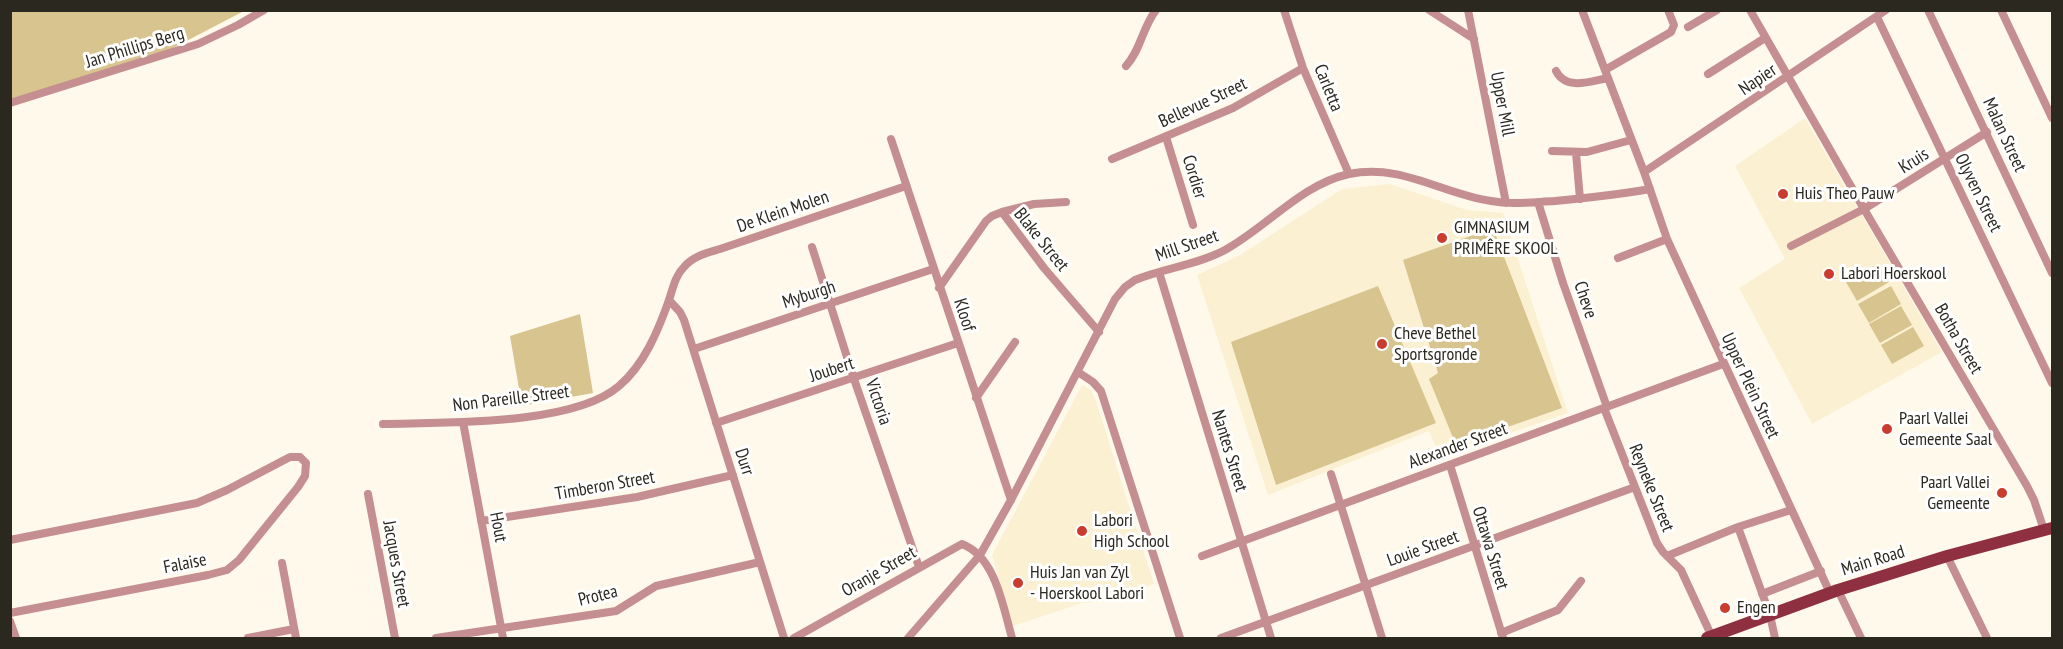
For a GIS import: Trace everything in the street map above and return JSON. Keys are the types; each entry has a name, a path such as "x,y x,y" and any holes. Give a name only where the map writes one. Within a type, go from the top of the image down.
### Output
{"main road":[{"name":"Main Road","path":"1710,638 1834,592 1947,556 2048,529"}],"street":[{"name":"Jan Phillips Berg","path":"10,103 198,44 238,26 264,10"},
{"name":"Carletta","path":"1284,10 1303,68 1349,174"},
{"path":"1429,10 1474,39"},
{"name":"Upper Mill","path":"1468,10 1506,203"},
{"name":"Upper Plein Street","path":"1582,10 1667,239 1791,510 1821,571 1861,639"},
{"path":"1605,70 1671,32 1674,25 1668,10"},
{"path":"1688,27 1718,10"},
{"name":"Botha Street","path":"1750,10 2027,486 2048,529"},
{"name":"Napier","path":"1644,172 1788,78 1886,10"},
{"name":"Malan Street","path":"1928,10 2052,270"},
{"path":"2001,10 2052,118"},
{"path":"1126,66 1137,53 1154,11"},
{"name":"Olyven Street","path":"1877,17 2052,383"},
{"path":"1708,74 1765,38"},
{"name":"Bellevue Street","path":"1112,159 1233,108 1303,68"},
{"path":"1556,71 1560,79 1569,83 1608,78"},
{"name":"Kruis","path":"1791,246 1864,209 1987,132"},
{"name":"Cordier","path":"1167,137 1193,225"},
{"name":"Kloof","path":"891,139 1011,500"},
{"path":"1552,151 1576,153 1605,149 1631,140"},
{"path":"1576,153 1580,199"},
{"name":"Mill Street","path":"908,639 980,555 1121,291 1135,280 1200,261 1228,249 1309,192 1349,174 1380,171 1400,174 1475,198 1506,203 1605,197 1650,189"},
{"name":"De Klein Molen","path":"677,276 682,268 695,258 906,186"},
{"path":"1002,212 1034,204 1065,202"},
{"name":"Cheve","path":"1538,202 1605,407"},
{"name":"Blake Street","path":"939,288 986,221 1002,212 1044,268 1099,332"},
{"path":"1618,258 1667,239"},
{"name":"Victoria","path":"812,247 854,379 919,567"},
{"name":"Myburgh","path":"694,349 933,269"},
{"name":"Nantes Street","path":"1159,272 1271,639"},
{"name":"Non Pareille Street","path":"383,424 463,422 551,413 596,401 617,388 629,377 645,356 677,276"},
{"name":"Durr","path":"669,300 680,312 694,349 784,639"},
{"path":"976,398 1015,342"},
{"name":"Joubert","path":"716,423 958,343"},
{"name":"Alexander Street","path":"1202,556 1724,364"},
{"path":"1078,372 1093,382 1101,391 1180,639"},
{"name":"Reyneke Street","path":"1605,407 1657,543 1681,570 1710,638"},
{"name":"Hout","path":"463,422 503,639"},
{"name":"Falaise","path":"10,540 197,503 290,457 300,457 304,460 307,470 305,476 238,560 227,570 10,613"},
{"name":"Ottawa Street","path":"1450,465 1502,636"},
{"path":"1331,474 1382,639"},
{"name":"Timberon Street","path":"481,521 637,497 733,475"},
{"name":"Louie Street","path":"1221,638 1635,487"},
{"name":"Jacques Street","path":"368,494 395,639"},
{"path":"1667,556 1738,527 1791,510"},
{"path":"1738,527 1770,615 1775,639"},
{"name":"Oranje Street","path":"794,639 962,544 980,555"},
{"path":"980,555 995,582 1012,639"},
{"path":"1947,556 1988,639"},
{"name":"Protea","path":"436,639 616,610 656,586 760,562"},
{"path":"282,563 296,639"},
{"path":"1762,594 1821,571"},
{"path":"1502,636 1555,612 1581,581"},
{"path":"10,621 16,639"},
{"path":"248,639 294,629"}],"shaded area":[{"path":"10,11 244,11 171,49 11,103"},
{"name":"Labori Hoerskool","path":"1805,118 1942,352 1812,424 1739,288 1785,259 1735,166"},
{"name":"Cheve Bethel Sportsgronde","path":"1390,184 1467,210 1503,213 1568,413 1440,457 1429,431 1268,495 1197,275 1240,255 1342,189"},
{"path":"1493,228 1562,408 1456,445 1429,379 1438,373 1403,260"},
{"path":"1878,264 1889,282 1857,301 1846,282"},
{"path":"1378,286 1436,423 1276,485 1231,342"},
{"path":"1891,286 1901,304 1869,323 1858,304"},
{"path":"1901,306 1912,325 1880,343 1869,324"},
{"path":"580,314 593,393 522,406 510,336"},
{"path":"1913,327 1924,346 1892,364 1881,345"},
{"path":"1082,385 1091,390 1096,401 1154,584 1106,601 1082,603 1013,626 992,555"}],"place":[{"name":"Huis Theo Pauw","path":"1783,194"},
{"name":"GIMNASIUM PRIMÊRE SKOOL","path":"1442,238"},
{"name":"Labori Hoerskool","path":"1829,274"},
{"name":"Cheve Bethel Sportsgronde","path":"1382,344"},
{"name":"Paarl Vallei Gemeente Saal","path":"1887,429"},
{"name":"Paarl Vallei Gemeente","path":"2002,493"},
{"name":"Labori High School","path":"1082,531"},
{"name":"Huis Jan van Zyl - Hoerskool Labori","path":"1018,583"},
{"name":"Engen","path":"1725,608"}]}
